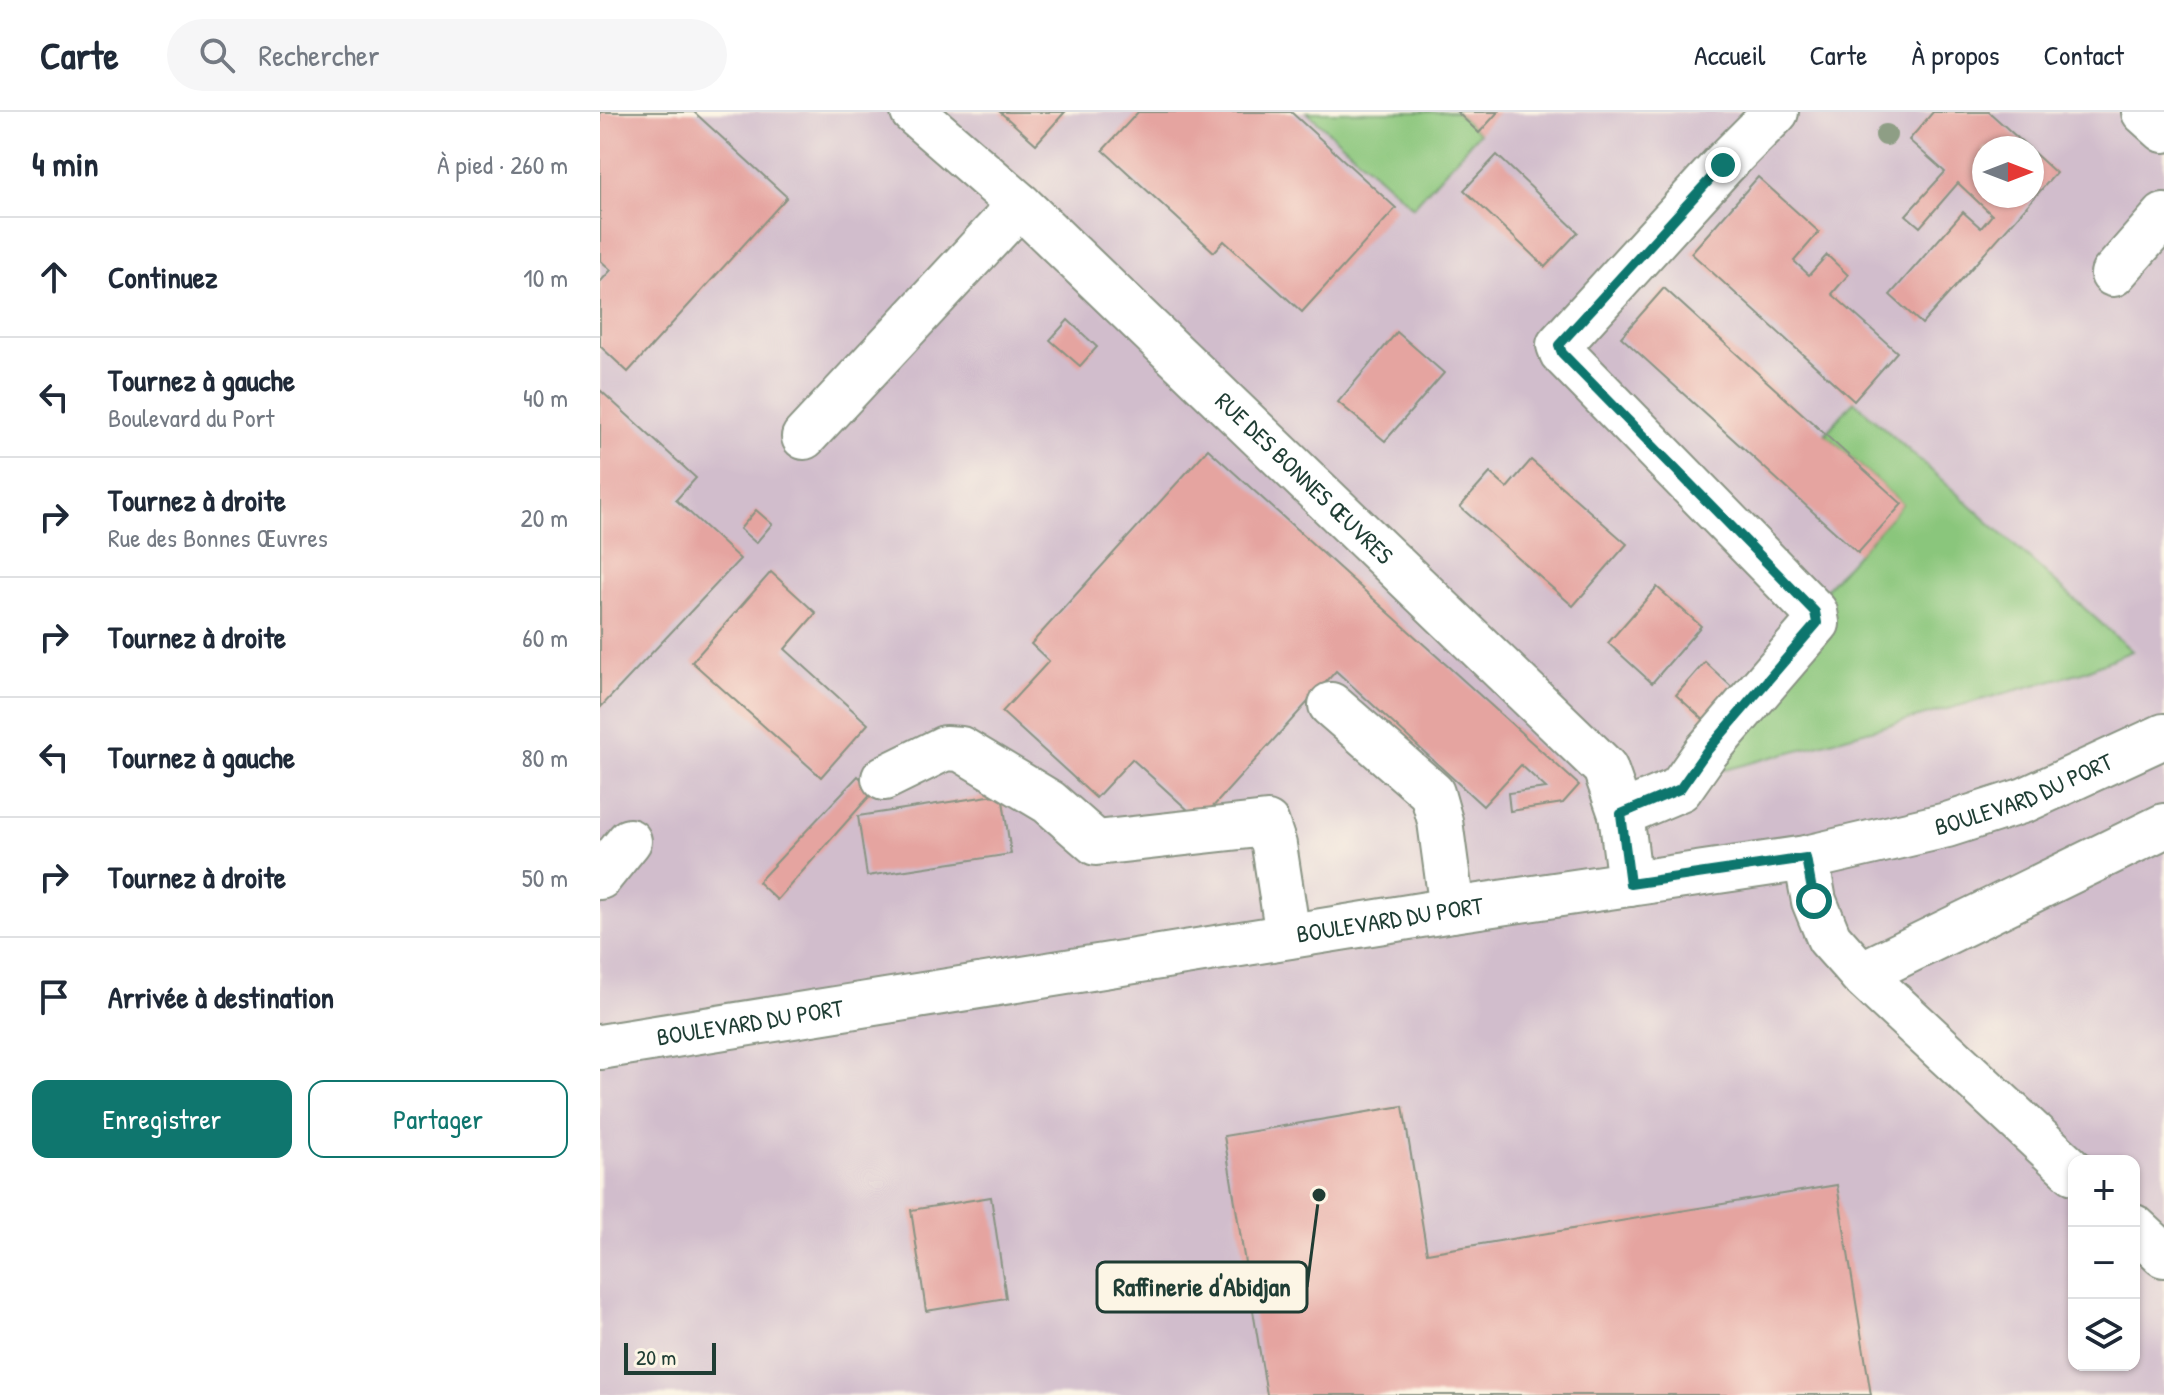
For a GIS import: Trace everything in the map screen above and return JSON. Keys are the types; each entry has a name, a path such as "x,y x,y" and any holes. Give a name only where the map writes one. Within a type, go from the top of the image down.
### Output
{"main road":[{"name":"RUE DES BONNES ŒUVRES","path":"913,112 1020,205 1605,768 1621,814 1630,884"},
{"path":"1621,814 1680,789 1706,752 1817,623 1817,617 1562,353 1559,345 1723,165 1776,112"},
{"path":"2144,112 2164,130"},
{"path":"804,437 1020,205"},
{"path":"2113,274 2164,216"},
{"path":"1331,705 1432,793 1440,821 1452,910"},
{"name":"BOULEVARD DU PORT","path":"600,1047 1452,910 1806,858 1947,825 2025,800 2164,736"},
{"path":"884,778 945,748 961,749 1049,802 1096,843 1267,824 1274,845 1288,936"},
{"path":"1861,974 2164,826"},
{"path":"600,877 629,841"},
{"path":"1806,858 1814,901 1829,938 1861,974 2068,1166"},
{"path":"2140,1233 2164,1255"}],"shaded area":[{"path":"600,112 2164,112 2164,1395 600,1395"}],"green space":[{"path":"1307,112 1457,112 1479,133 1413,207"},
{"path":"1854,401 2132,651 2082,672 1725,770 1691,739 1902,504 1825,434"}],"building":[{"path":"600,112 694,112 787,197 628,372 600,346 600,282 611,270 600,260"},
{"path":"1000,112 1065,112 1036,144"},
{"path":"1138,112 1291,112 1396,208 1302,312 1224,241 1214,252 1103,150"},
{"path":"1457,112 1498,112 1479,133"},
{"path":"1933,112 1989,112 2016,136 1972,136 1972,196 1958,183 1920,227 1906,215 1945,172 1909,140"},
{"path":"1497,155 1578,232 1545,267 1464,190"},
{"path":"2044,162 2056,173 2044,187"},
{"path":"1758,177 1819,232 1794,261 1809,275 1827,255 1848,275 1832,294 1897,352 1854,401 1691,253"},
{"path":"1985,208 2025,208 1922,324 1890,295 1963,212 1981,228 1992,215"},
{"path":"1664,288 1902,504 1858,553 1621,337"},
{"path":"1068,320 1097,347 1080,366 1050,340"},
{"path":"1397,332 1444,373 1385,441 1338,402"},
{"path":"600,390 696,478 676,500 740,559 600,708"},
{"path":"1208,449 1579,785 1563,803 1510,811 1508,793 1546,788 1521,765 1483,806 1336,671 1200,821 1132,759 1096,798 1002,712 1049,661 1031,644"},
{"path":"1531,460 1627,544 1573,606 1460,507 1490,473 1507,488"},
{"path":"756,510 772,524 756,543 740,529"},
{"path":"771,572 816,613 785,649 868,724 821,777 692,662"},
{"path":"1657,587 1701,626 1652,683 1608,643"},
{"path":"1705,662 1735,690 1706,722 1676,695"},
{"path":"858,776 874,791 777,900 758,882"},
{"path":"1002,794 1011,854 867,876 858,816"},
{"path":"1403,1106 1427,1253 1837,1185 1871,1395 1267,1395 1224,1136"},
{"path":"991,1197 1006,1298 926,1311 911,1210"}],"place":[{"name":"Raffinerie d'Abidjan","path":"1319,1195"}],"route":[{"path":"1723,165 1559,345 1562,353 1817,617 1817,623 1706,752 1680,789 1621,814 1630,884 1806,858 1814,901"}]}
